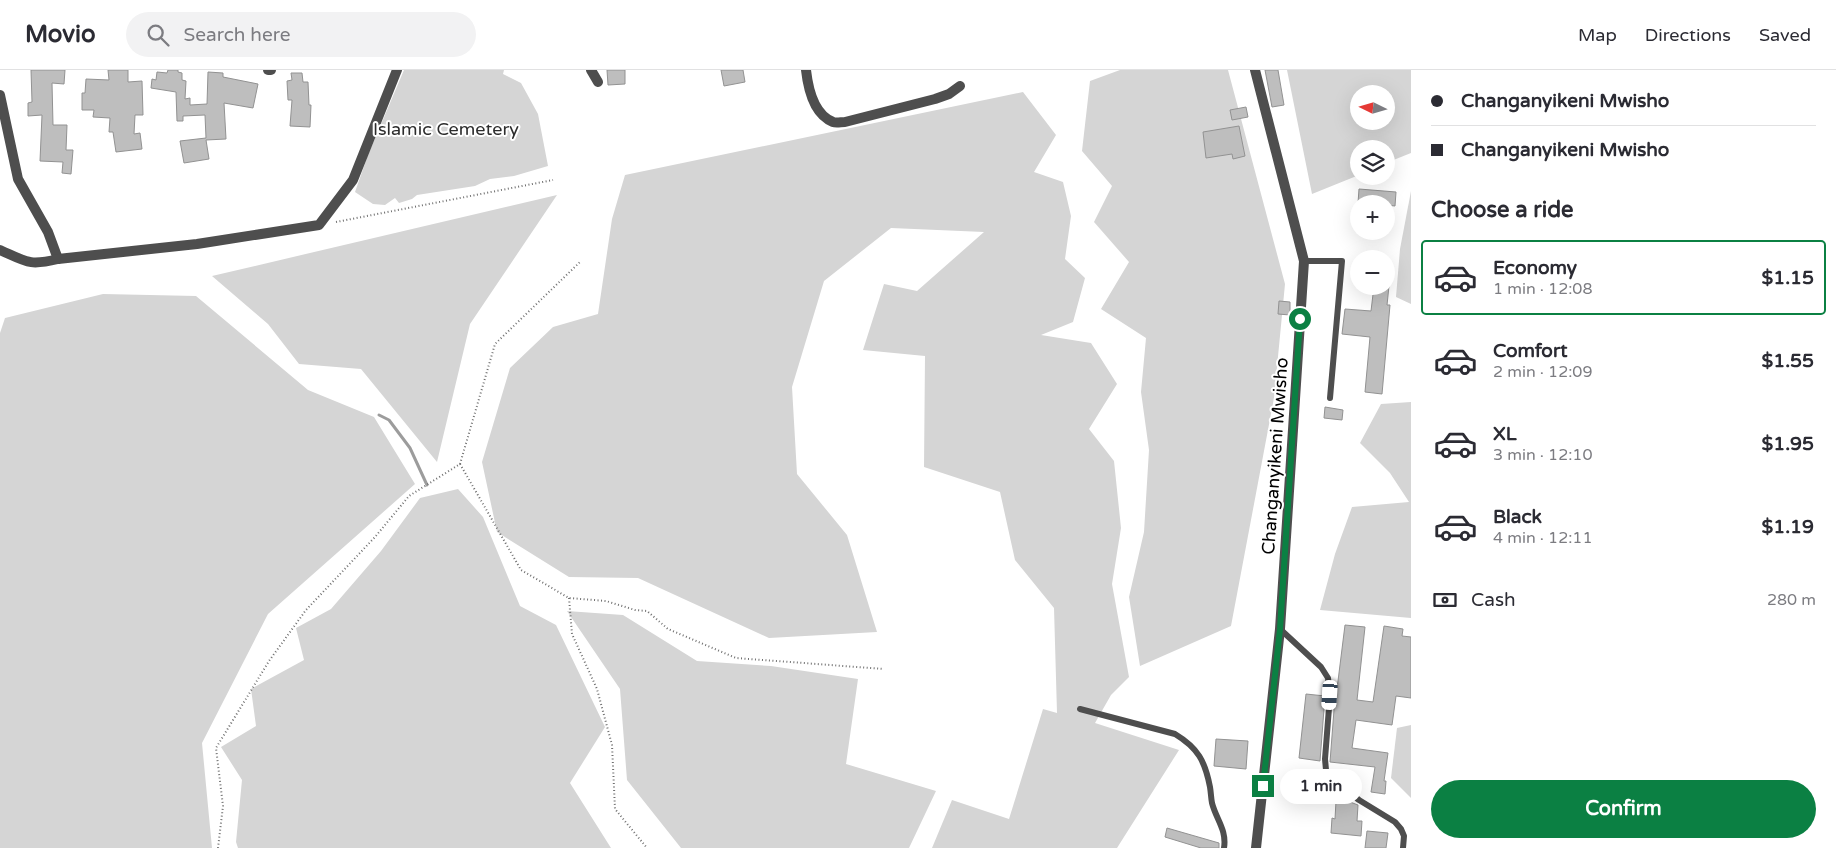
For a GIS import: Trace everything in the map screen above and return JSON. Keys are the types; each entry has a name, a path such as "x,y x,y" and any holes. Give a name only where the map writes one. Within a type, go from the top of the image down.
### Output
{"street":[{"path":"0,250 28,263 45,263 58,259 197,244 319,225 353,180 397,70"},
{"path":"591,70 598,82"},
{"path":"806,70 814,102 821,113 833,122 845,122 935,99 949,94 960,86"},
{"name":"Changanyikeni Mwisho","path":"1255,70 1304,261 1280,629 1258,847"},
{"path":"0,95 18,179 48,232 58,259"}],"lane":[{"path":"1304,261 1342,261 1330,398"},
{"path":"1280,629 1321,667 1328,678 1330,695 1324,759 1326,770 1333,780 1401,828 1404,836 1403,848"},
{"path":"1080,709 1175,734 1198,751 1206,768 1212,803 1223,829 1224,848"}],"path":[{"path":"319,225 552,180"},
{"path":"218,848 223,806 216,748 269,661 306,610 375,537 409,496 460,464 495,344 580,262"},
{"path":"460,464 521,570 569,598 606,601 635,610 647,611 668,629 736,658 884,668"},
{"path":"569,598 572,634 597,689 612,745 615,809 647,848"}],"green space":[{"name":"Islamic Cemetery","path":"404,70 504,70 503,74 521,83 538,114 548,166 514,176 490,179 475,186 417,195 412,199 399,203 395,198 385,205 373,204 355,192 368,155"},
{"path":"1120,70 1228,70 1285,284 1274,398 1231,626 1140,666 1129,597 1144,532 1149,450 1141,392 1146,338 1101,309 1129,262 1094,222 1112,186 1082,151 1090,81"},
{"path":"1287,70 1411,70 1411,153 1395,159 1395,140 1350,140 1350,179 1312,194"},
{"path":"1023,92 1056,135 1034,172 1063,182 1071,216 1065,259 1085,278 1073,322 1041,335 1091,343 1117,384 1089,429 1114,461 1121,528 1112,584 1129,677 1111,695 1095,723 1179,750 1117,848 932,848 952,800 1009,819 1043,709 1057,713 1054,608 1015,560 1000,492 924,467 925,356 863,350 884,284 917,291 984,232 891,228 824,281 792,387 797,474 847,535 877,632 769,638 638,578 569,577 497,532 482,462 510,368 553,327 598,314 612,219 625,175"},
{"path":"1411,191 1411,304 1396,297 1400,249"},
{"path":"557,195 470,324 437,462 361,369 299,364 268,324 212,276"},
{"path":"103,294 196,296 308,390 374,417 415,484 268,614 202,743 212,848 0,848 0,333 5,318"},
{"path":"1411,402 1411,618 1320,610 1335,554 1352,507 1409,502 1390,473 1360,443 1381,404"},
{"path":"458,489 483,517 520,606 556,625 605,727 570,783 611,848 238,848 236,842 242,780 221,747 256,726 251,689 304,660 296,628 331,609 381,551 420,498"},
{"path":"567,611 623,615 697,661 771,666 858,679 846,764 936,791 909,848 681,848 627,780 620,689"},
{"path":"1411,725 1411,798 1391,778 1397,728"}],"building":[{"path":"31,70 65,70 64,84 52,83 53,125 67,125 66,150 73,150 71,174 62,173 63,162 40,161 42,115 28,116 28,103 32,102"},
{"path":"108,70 128,70 128,82 142,81 143,115 135,115 134,134 140,133 142,149 116,152 113,132 109,132 110,118 93,117 94,110 82,110 82,93 85,93 86,79 109,80"},
{"path":"168,70 178,70 178,72 182,73 182,80 186,81 185,99 190,98 190,105 207,104 208,72 223,73 223,77 258,84 253,108 224,103 226,139 206,140 209,159 184,163 180,141 206,138 205,115 183,116 183,121 177,121 176,92 151,88 152,79 156,80 157,72 167,73"},
{"path":"607,70 625,70 625,84 608,85"},
{"path":"721,70 743,70 745,82 724,86"},
{"path":"1265,70 1278,70 1284,105 1272,107"},
{"path":"291,73 302,73 303,82 308,82 309,105 311,105 310,127 290,126 292,100 288,100 287,81 292,80"},
{"path":"1246,107 1248,117 1232,120 1230,110"},
{"path":"1239,126 1245,156 1233,159 1232,154 1206,158 1203,132"},
{"path":"1359,189 1396,192 1395,206 1395,195 1359,195"},
{"path":"1373,295 1388,295 1387,305 1390,305 1382,394 1365,392 1370,337 1342,334 1345,309 1371,311"},
{"path":"1279,301 1290,302 1290,315 1278,314"},
{"path":"1325,407 1343,410 1342,420 1324,418"},
{"path":"1345,625 1365,627 1357,700 1373,702 1384,626 1403,629 1402,636 1411,637 1411,698 1396,696 1392,725 1356,720 1352,748 1388,753 1384,781 1386,781 1385,794 1371,792 1375,767 1330,762 1335,697"},
{"path":"1306,694 1325,696 1320,761 1299,758"},
{"path":"1216,739 1248,741 1246,769 1214,766"},
{"path":"1298,781 1331,785 1331,800 1297,796"},
{"path":"1336,801 1350,802 1358,805 1357,821 1362,821 1361,836 1331,833 1332,818 1335,819"},
{"path":"1167,828 1219,843 1219,848 1201,848 1165,837"},
{"path":"1367,831 1388,833 1386,848 1365,848"}],"waterway":[{"path":"379,415 389,420 410,448 427,485"}],"route":[{"path":"1263,786 1280,629 1300,319"}]}
